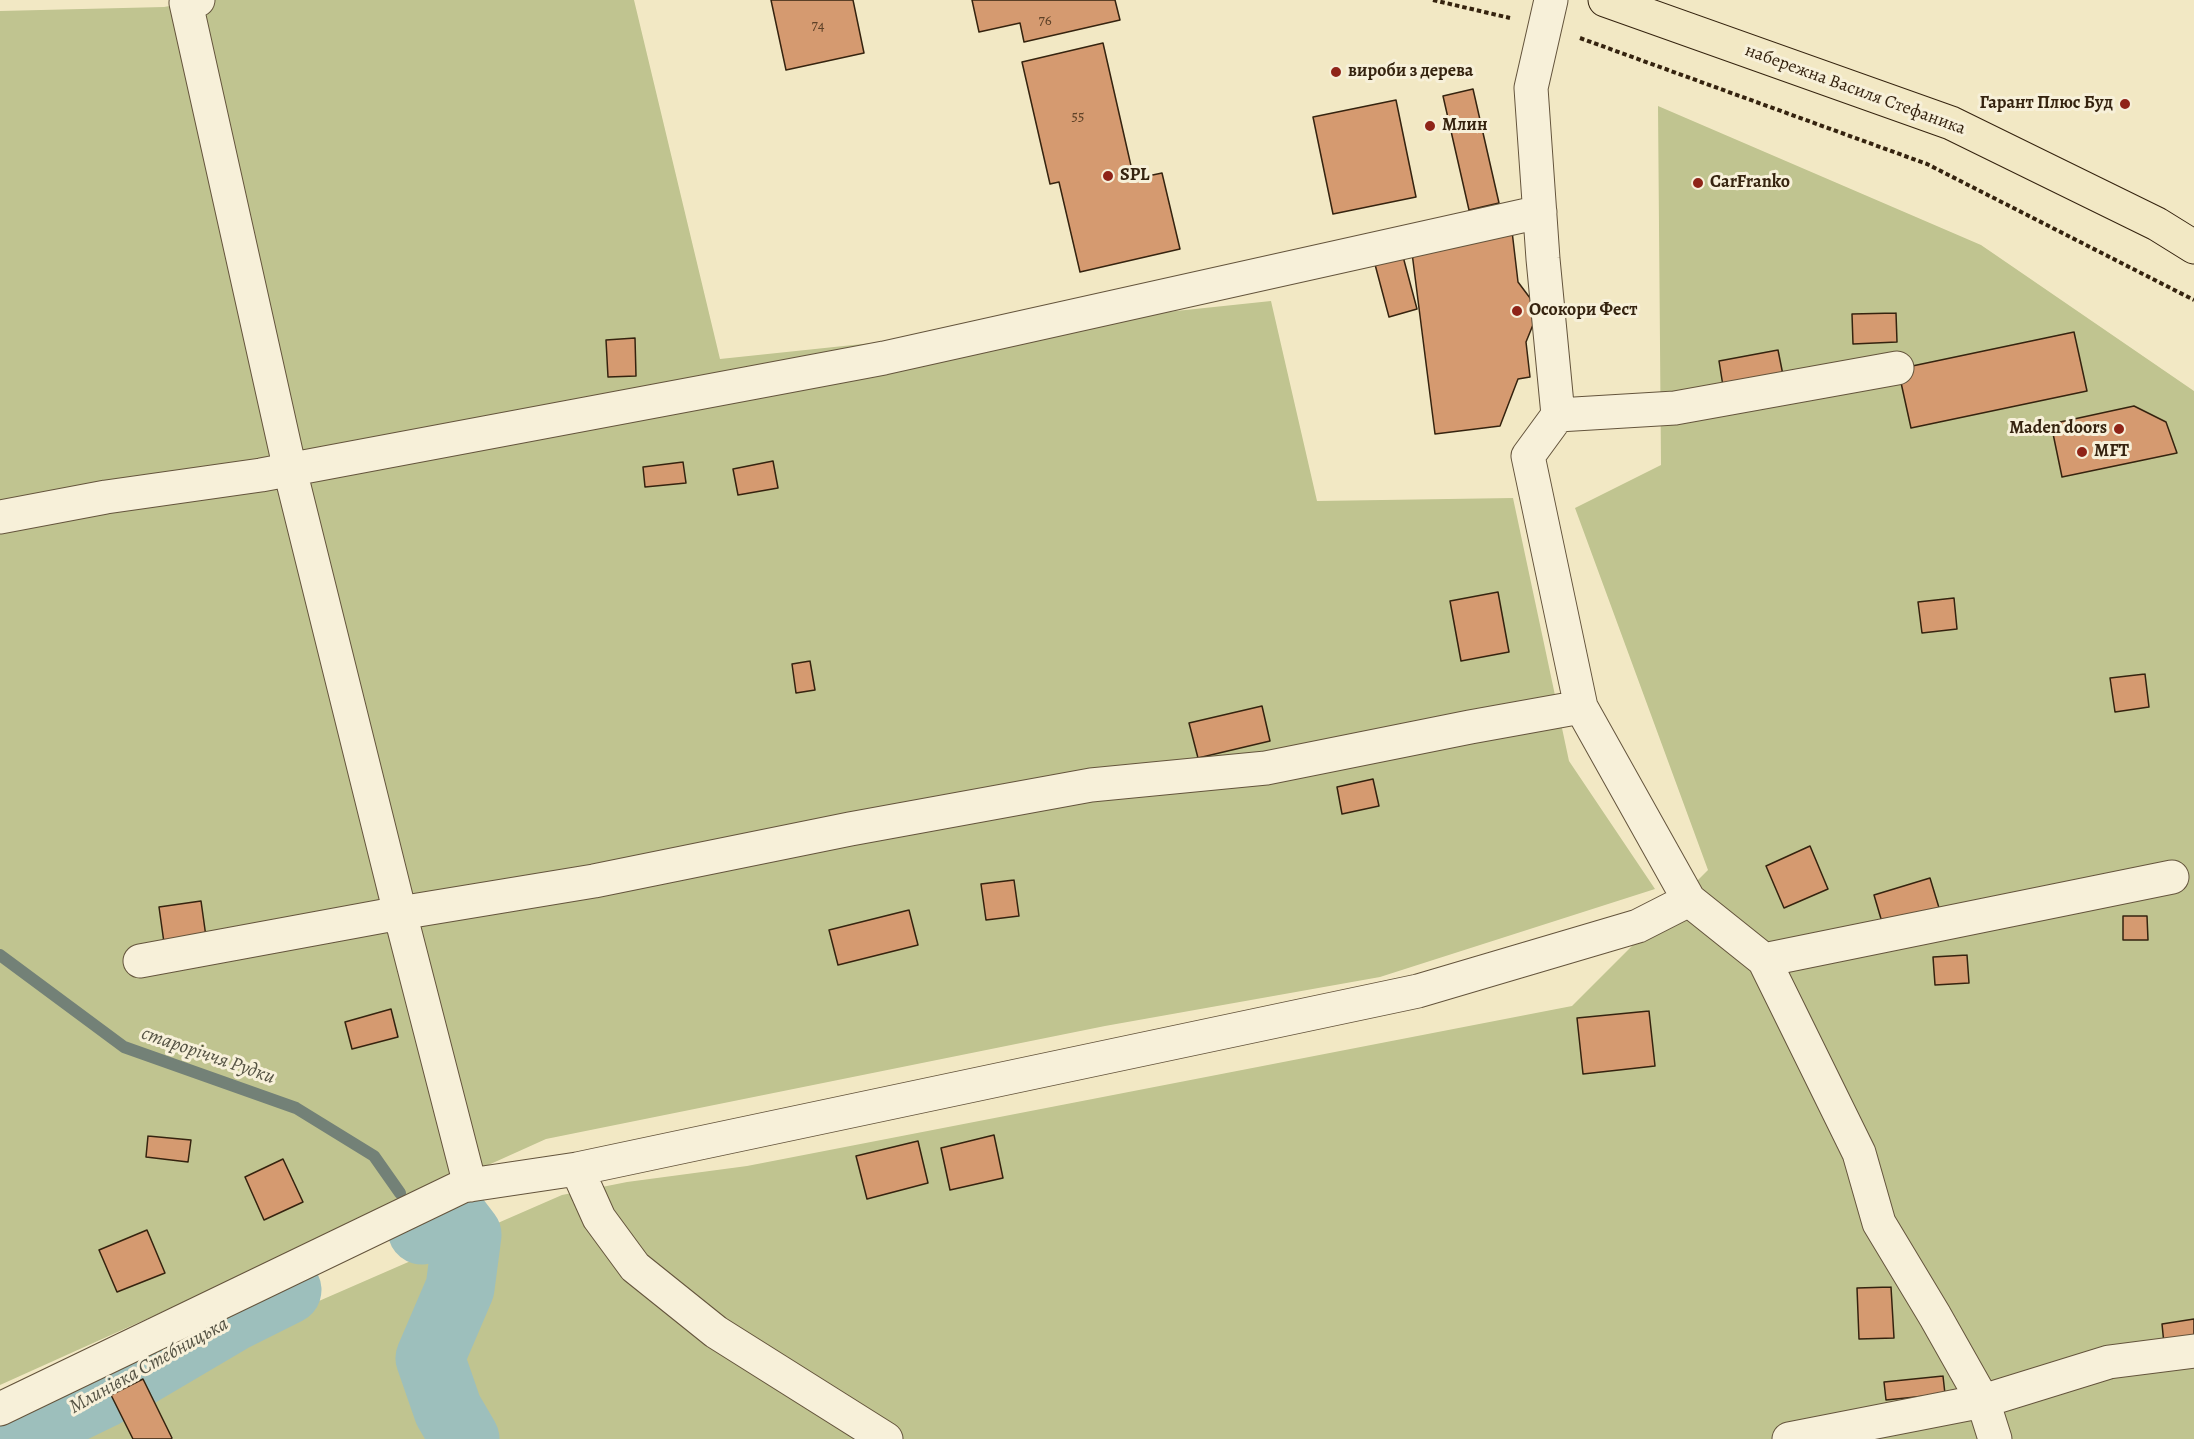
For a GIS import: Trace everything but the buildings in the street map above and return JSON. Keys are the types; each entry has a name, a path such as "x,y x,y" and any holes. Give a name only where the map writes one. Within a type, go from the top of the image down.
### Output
{"main road":[{"name":"набережна Василя Стефаника","path":"1605,0 1951,123 2157,224 2194,247"}],"lane":[{"path":"198,0 186,3 290,470 470,1185"},
{"path":"1548,13 1531,88 1558,415 1528,456 1581,707 1689,900 1764,960 1859,1153 1879,1223 1983,1401 1995,1439"},
{"path":"0,518 106,497 290,470 884,358 1540,212"},
{"path":"1558,415 1675,408 1897,368"},
{"path":"140,961 594,880 850,829 1091,785 1266,768 1581,707"},
{"path":"1764,960 2172,877"},
{"path":"0,1409 463,1186 577,1169 1418,991 1638,926 1689,900"},
{"path":"577,1169 599,1218 635,1266 717,1332 886,1439"},
{"path":"1789,1439 1983,1401 2109,1362 2194,1351"}],"path":[{"path":"1433,0 1548,13 1927,164 2194,300"}],"green space":[{"path":"204,0 634,0 720,359 1271,301 1317,501 1513,498 1569,761 1655,889 1380,977 1105,1026 546,1139 0,1385 0,11 164,7"},
{"path":"1658,106 1981,245 2194,391 2194,1439 42,1439 218,1345 562,1195 627,1182 747,1166 1572,1006 1708,870 1575,508 1661,465"}],"waterway":[{"name":"староріччя Рудки","path":"0,955 124,1047 296,1108 374,1156 400,1193"},
{"name":"Млинівка Стебницька","path":"422,1230 451,1214 467,1235 460,1288 430,1358 448,1410 465,1439"},
{"name":"Млинівка Стебницька","path":"9,1439 102,1394 231,1318 287,1290"}],"place":[{"name":"вироби з дерева","path":"1336,72"},
{"name":"Гарант Плюс Буд","path":"2125,104"},
{"name":"Млин","path":"1430,126"},
{"name":"SPL","path":"1108,176"},
{"name":"CarFranko","path":"1698,183"},
{"name":"Осокори Фест","path":"1517,311"},
{"name":"Maden doors","path":"2119,429"},
{"name":"MFT","path":"2082,452"}]}
